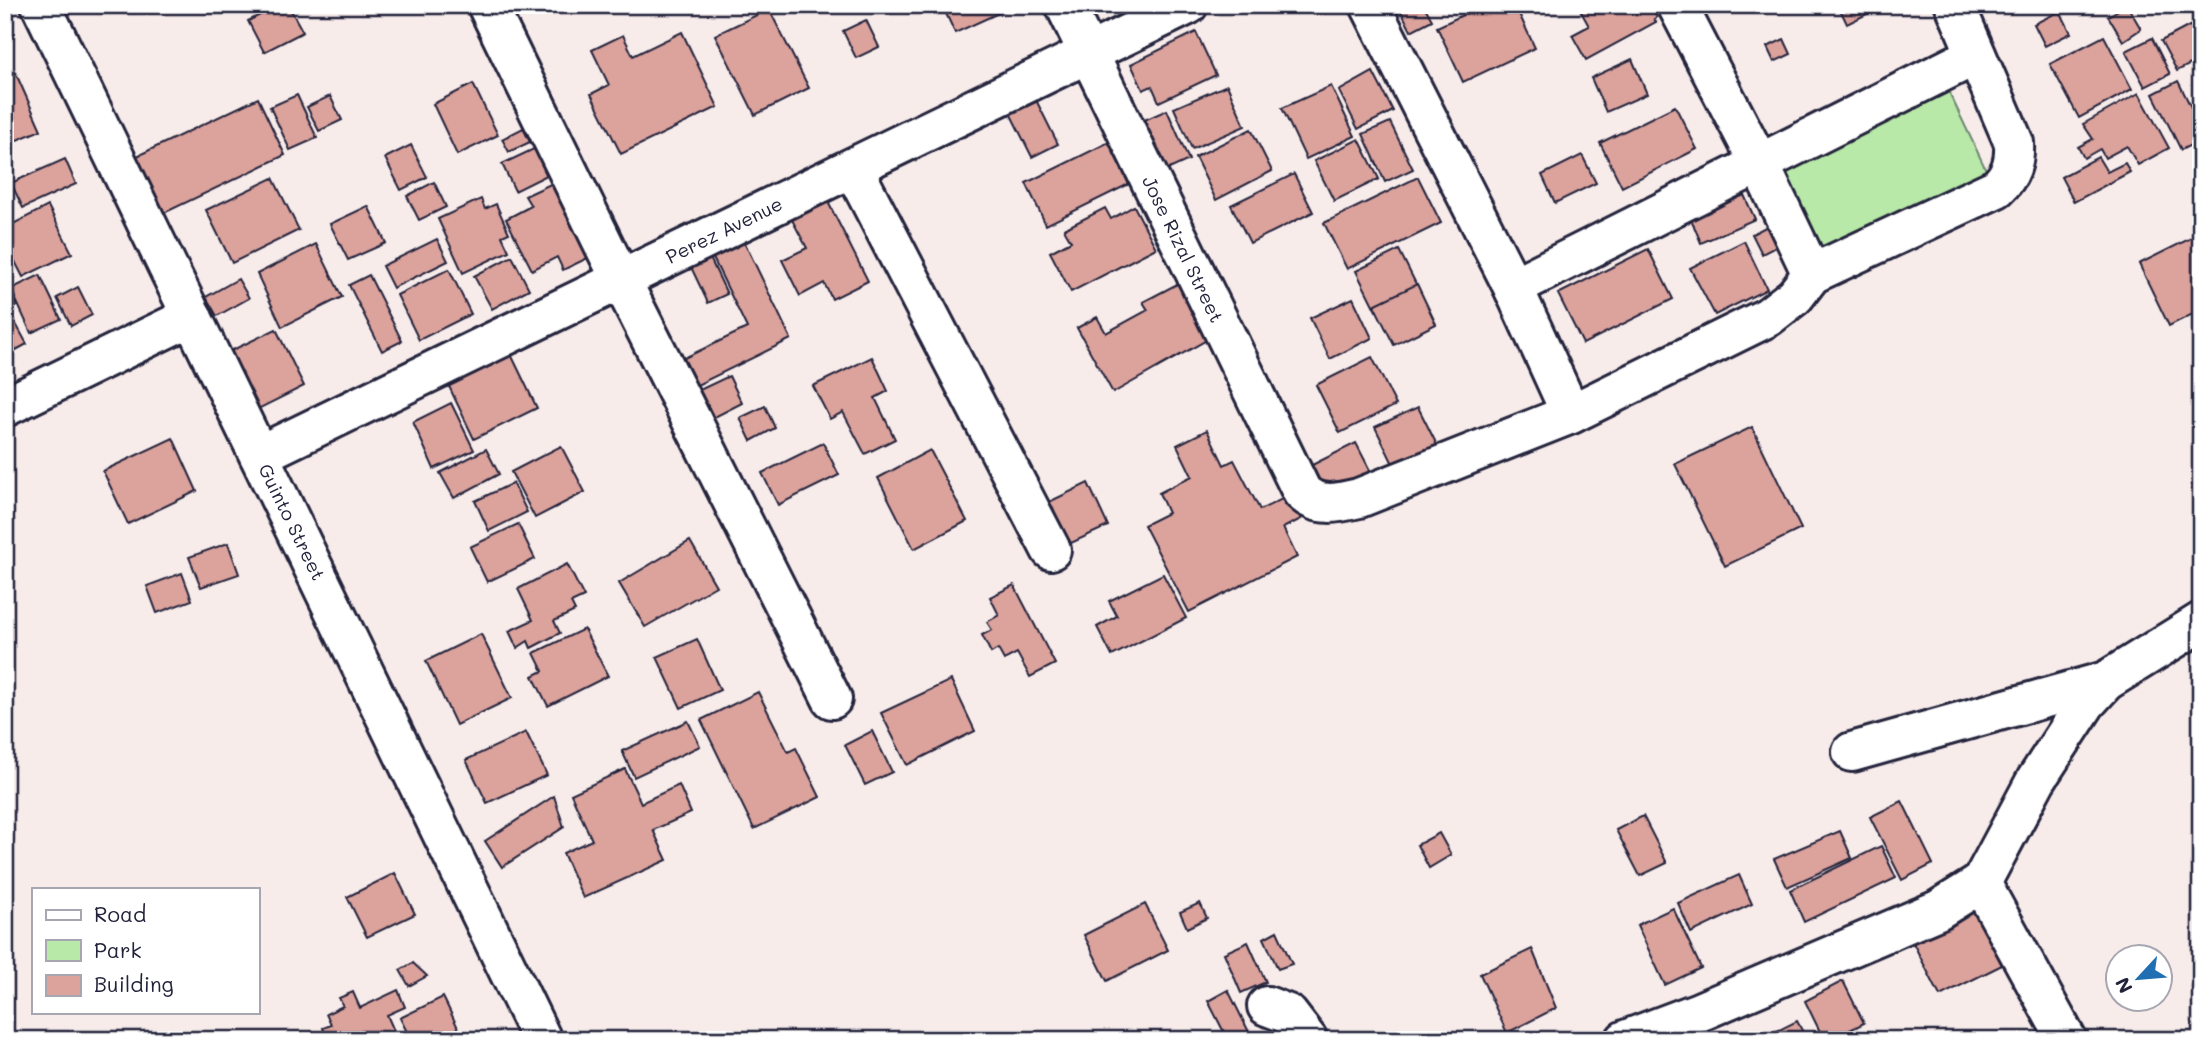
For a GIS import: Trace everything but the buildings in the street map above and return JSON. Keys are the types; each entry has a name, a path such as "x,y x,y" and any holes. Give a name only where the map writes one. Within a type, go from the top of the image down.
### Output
{"street":[{"name":"Guinto Street","path":"41,5 542,1040"},
{"path":"487,5 621,280 832,699"},
{"name":"Jose Rizal Street","path":"1065,5 1302,492 1310,499 1333,504 1359,498 1571,414"},
{"name":"Perez Avenue","path":"260,455 1188,5"},
{"path":"1370,5 1513,287 1571,414 1768,317 1795,296 1812,274 1997,188 2007,179 2015,157 2014,144 1955,5"},
{"path":"1677,5 1759,163 1812,274"},
{"path":"1513,287 1976,55"},
{"path":"853,168 1051,550"},
{"path":"5,407 192,316"},
{"path":"1646,1036 1938,909 1981,883 2036,780 2086,703 2106,681 2201,622"},
{"path":"1852,752 2106,681"},
{"path":"1981,883 2067,1040"},
{"path":"1267,1006 1288,1014 1308,1040"}],"green space":[{"path":"1949,92 1988,174 1821,251 1783,168"}]}
